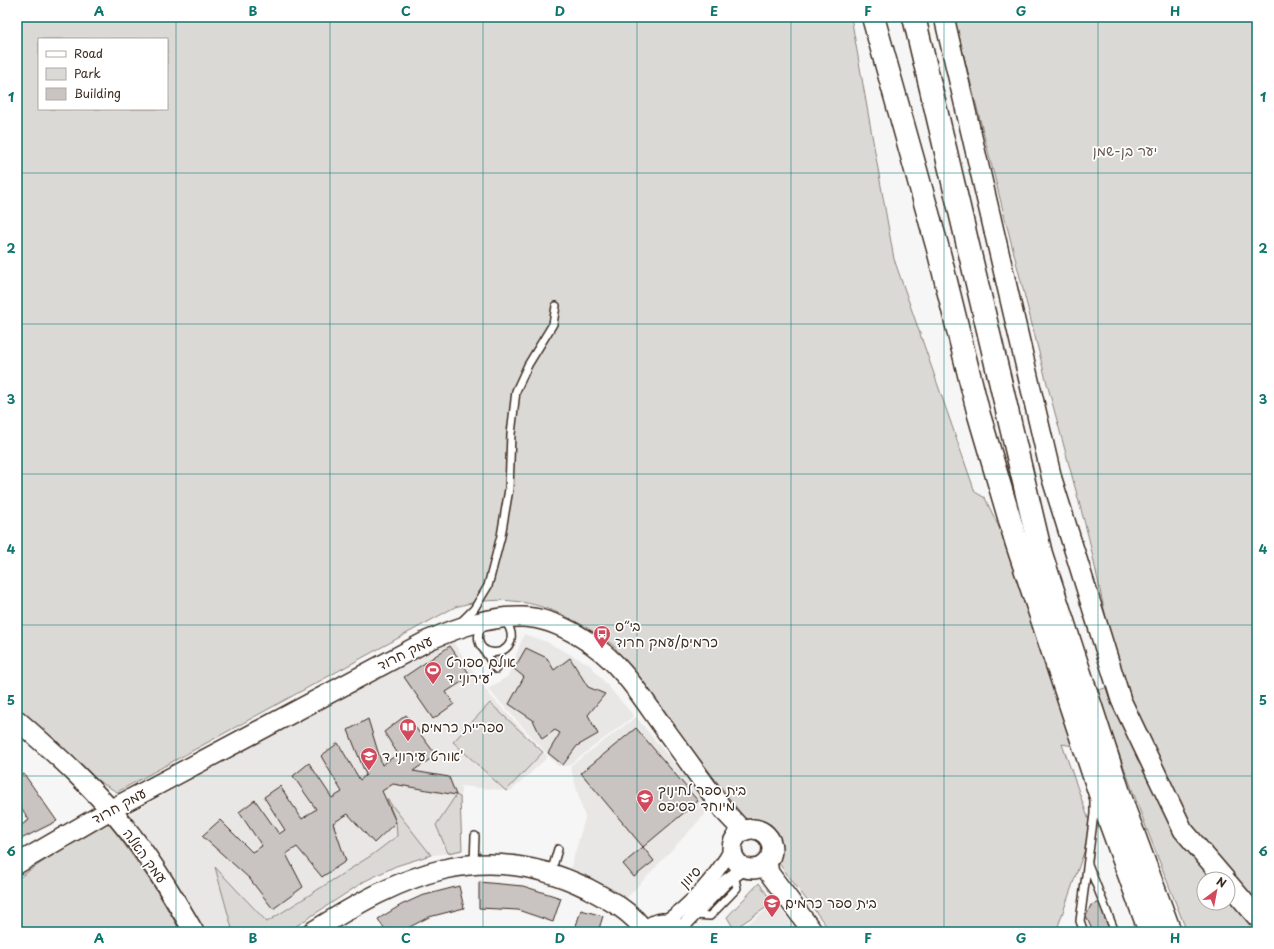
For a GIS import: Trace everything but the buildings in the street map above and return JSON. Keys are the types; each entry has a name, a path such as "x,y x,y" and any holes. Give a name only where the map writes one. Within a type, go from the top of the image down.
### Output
{"highway":[{"path":"874,17 938,249 986,438 1016,542 1092,770 1150,932"},
{"path":"914,17 1041,554 1125,811 1170,932"}],"street":[{"path":"944,17 1052,479 1121,700 1183,830 1218,871"},
{"name":"עמק חרוד","path":"17,864 110,810 429,640 454,629 494,619 524,617 552,623 571,631 595,647 622,672 725,812 743,831"},
{"name":"עמק האלה","path":"20,728 62,760 110,810 146,855 194,932"},
{"path":"758,830 768,837 772,850 760,866 746,868 736,861 732,848 738,835 743,831 758,830"},
{"name":"סיוון","path":"663,922 677,914 716,874 732,848"},
{"path":"312,932 354,905 403,881 449,867 499,864 523,866 551,873 599,894 629,914 645,932 654,924 663,922 674,926 681,932"},
{"path":"760,866 769,873 813,932"},
{"name":"סיוון","path":"681,932 682,928 693,915 734,875 740,871 760,866"},
{"path":"1236,892 1257,917"}],"lane":[{"path":"454,629 474,609 488,586 501,536 510,489 511,434 516,391 528,365 553,324 556,306"},
{"path":"482,648 489,652 497,653 508,647 511,639 510,629 505,622 494,619 482,624 478,634 482,648 496,669"},
{"path":"1084,932 1080,921 1094,814 1092,770"},
{"path":"474,865 475,836"},
{"path":"551,873 558,849"},
{"path":"1088,862 1115,932"}],"shaded area":[{"name":"אולם ספורט עירוני ד'","path":"524,634 547,642 589,664 634,716 568,766 558,766 488,689 508,676"},
{"name":"אורט עירוני ד'","path":"451,639 489,694 548,757 511,791 461,786 461,852 427,856 396,866 365,881 287,932 207,932 171,872 129,814 423,651"},
{"name":"בית ספר לחינוך מיוחד פסיפס","path":"636,717 711,808 622,903 570,870 585,818 570,766"},
{"name":"בית ספר כרמים","path":"776,903 798,932 736,932"}],"green space":[{"path":"17,17 851,17 894,259 975,492 985,498 1012,555 1024,602 1078,747 1062,744 1092,829 1056,932 831,932 613,645 576,621 557,612 519,602 499,600 477,602 455,607 117,792 17,733"},
{"name":"יער בן-שמן","path":"954,17 1257,17 1257,932 1187,932 1146,827 1096,691 1120,683 1089,539 1045,376"},
{"path":"490,703 543,752 506,791 453,742"},
{"path":"456,795 460,797 462,850 448,853 436,825"},
{"path":"387,799 431,855 396,866 365,881 287,932 233,932 215,867 267,922 372,855 397,836 396,822"},
{"path":"106,819 152,883 181,932 17,932 17,879"},
{"path":"759,883 773,903 734,929 727,917"}],"place":[{"name":"בי״ס כרמים/עמק חרוד","path":"602,649"},
{"name":"אולם ספורט עירוני ד'","path":"433,685"},
{"name":"ספריית כרמים","path":"408,742"},
{"name":"אורט עירוני ד'","path":"369,771"},
{"name":"בית ספר לחינוך מיוחד פסיפס","path":"645,813"},
{"name":"בית ספר כרמים","path":"772,918"}]}
